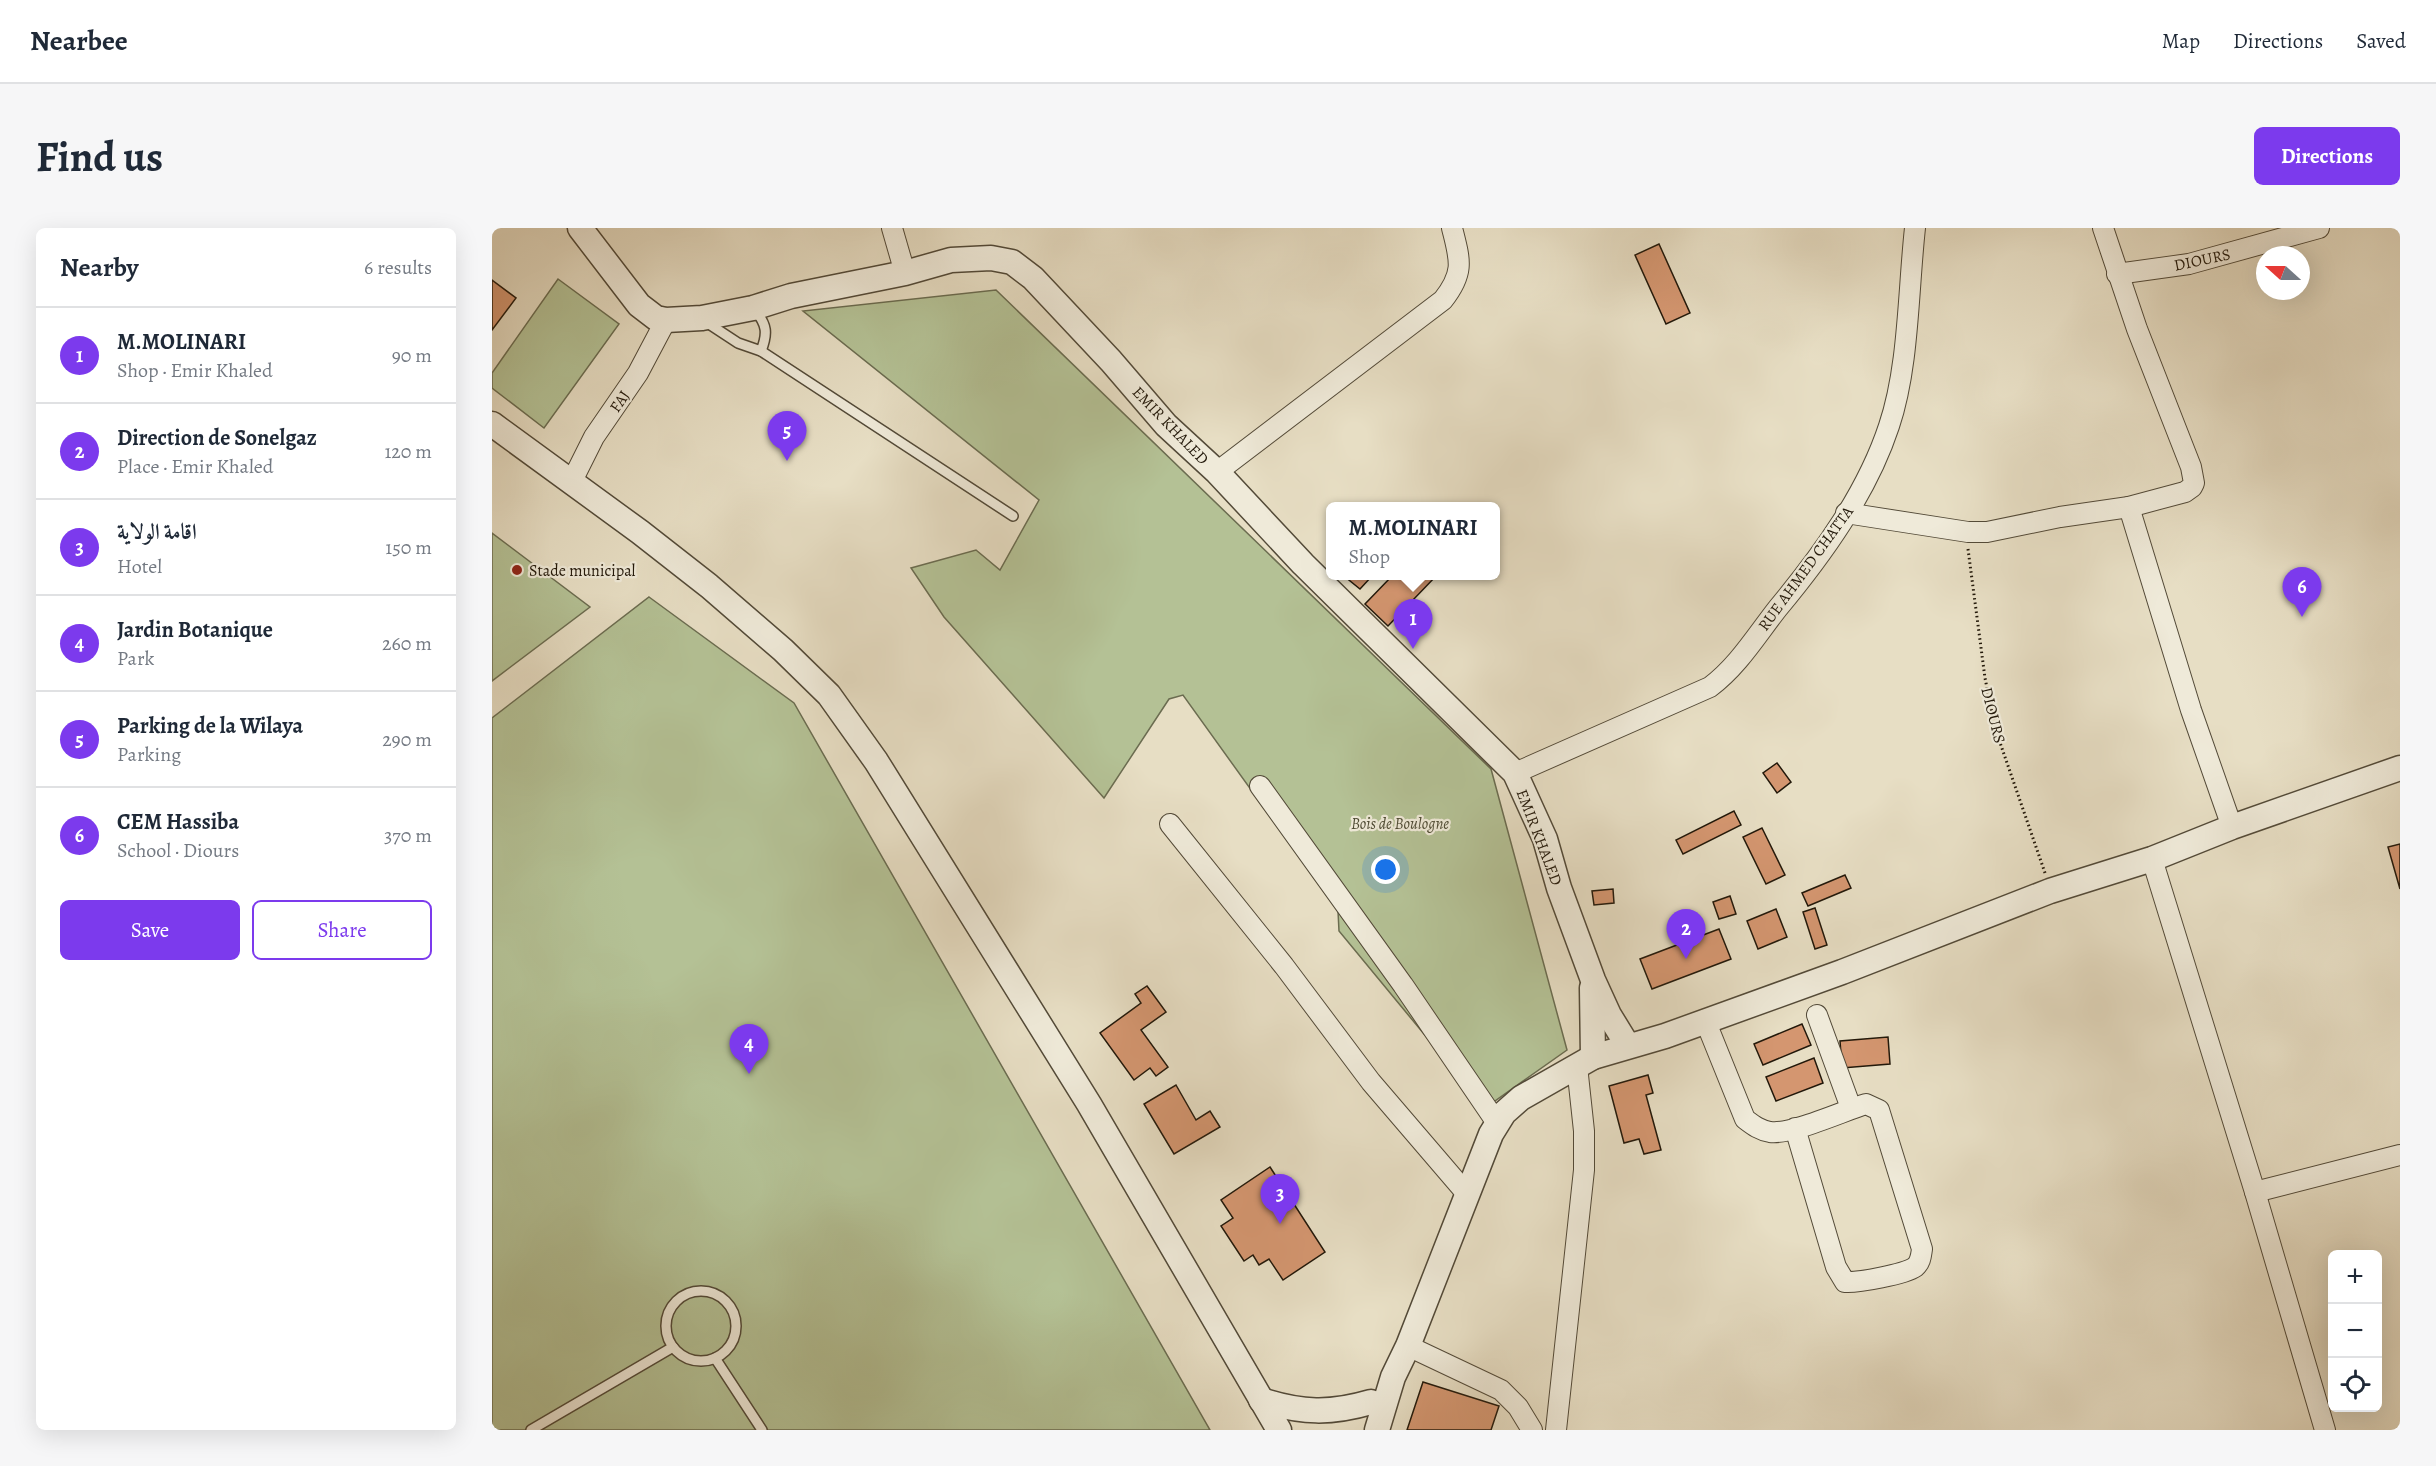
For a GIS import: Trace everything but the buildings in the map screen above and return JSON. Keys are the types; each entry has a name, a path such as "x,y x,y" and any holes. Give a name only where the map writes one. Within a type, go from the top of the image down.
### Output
{"street":[{"path":"580,228 639,305 656,318 666,320"},
{"path":"892,228 905,273"},
{"path":"1217,472 1443,300 1455,285 1459,272 1458,254 1452,228"},
{"name":"RUE AHMED CHATTA","path":"1515,773 1710,687 1728,674 1793,590 1866,480 1890,425 1903,356 1915,228"},
{"path":"1846,513 1968,532 1987,532 2070,515 2128,507 2185,492 2192,487 2194,483 2192,467 2117,274 2103,228"},
{"name":"DIOURS","path":"2117,274 2189,264 2319,228"},
{"name":"EMIR KHALED","path":"666,320 702,318 753,308 791,296 905,273 951,260 992,258 1012,262 1033,278 1111,361 1166,425 1217,472 1303,564 1515,773 1545,839 1593,980"},
{"name":"FAJ","path":"572,481 594,437 638,373 666,320"},
{"path":"492,424 572,481 710,586 783,650 829,695 876,761 1089,1104 1280,1430"},
{"path":"2128,507 2191,710 2232,827"},
{"path":"1377,1430 1394,1377 1497,1123 1521,1098 1585,1062 1628,1046 1665,1036 1842,972 2050,891 2152,858 2232,827 2400,768"},
{"path":"1260,786 1396,975 1497,1123"},
{"path":"1170,824 1284,966 1371,1082 1467,1194"},
{"path":"2152,858 2256,1192 2325,1430"},
{"path":"1593,980 1609,1015 1628,1046"},
{"path":"1556,1430 1584,1170 1585,1062 1593,980"},
{"path":"1817,1015 1851,1108"},
{"path":"1705,1020 1745,1119 1756,1128 1772,1132 1795,1128 1866,1104 1879,1110 1922,1249 1920,1262 1914,1268 1867,1281 1845,1282 1836,1267 1795,1128"},
{"path":"2256,1192 2400,1155"},
{"path":"1408,1346 1501,1390 1518,1407 1532,1430"},
{"path":"1324,1430 1371,1402 1394,1377"},
{"path":"1261,1400 1285,1407 1322,1412 1347,1409 1371,1402"}],"lane":[{"path":"753,308 763,320 767,334 761,351"},
{"path":"702,318 738,343 761,351 1013,516"},
{"path":"705,1290 716,1293 732,1309 736,1320 736,1332 732,1343 725,1352 715,1358 704,1361 692,1360 673,1347 666,1325 668,1314 682,1296 693,1291 705,1290"},
{"path":"531,1430 673,1347"},
{"path":"715,1358 762,1430"}],"path":[{"name":"DIOURS","path":"1968,532 1973,591 1985,678 1995,728 2042,857 2050,891"}],"green space":[{"path":"558,279 619,324 544,428 492,388 492,373"},
{"name":"Bois de Boulogne","path":"996,290 1491,769 1567,1050 1485,1108 1339,931 1338,911 1183,695 1169,699 1104,798 944,617 911,568 976,550 1000,570 1039,500 803,311"},
{"name":"Stade municipal","path":"492,533 590,607 492,681"},
{"path":"649,597 794,703 1210,1430 492,1430 492,718"}],"place":[{"name":"Parking de la Wilaya","path":"787,461"},
{"name":"Stade municipal","path":"517,570"},
{"name":"CEM Hassiba","path":"2302,617"},
{"name":"M.MOLINARI","path":"1413,649"},
{"name":"Direction de Sonelgaz","path":"1686,959"},
{"name":"Jardin Botanique","path":"749,1074"},
{"name":"اقامة الولاية","path":"1280,1224"}]}
